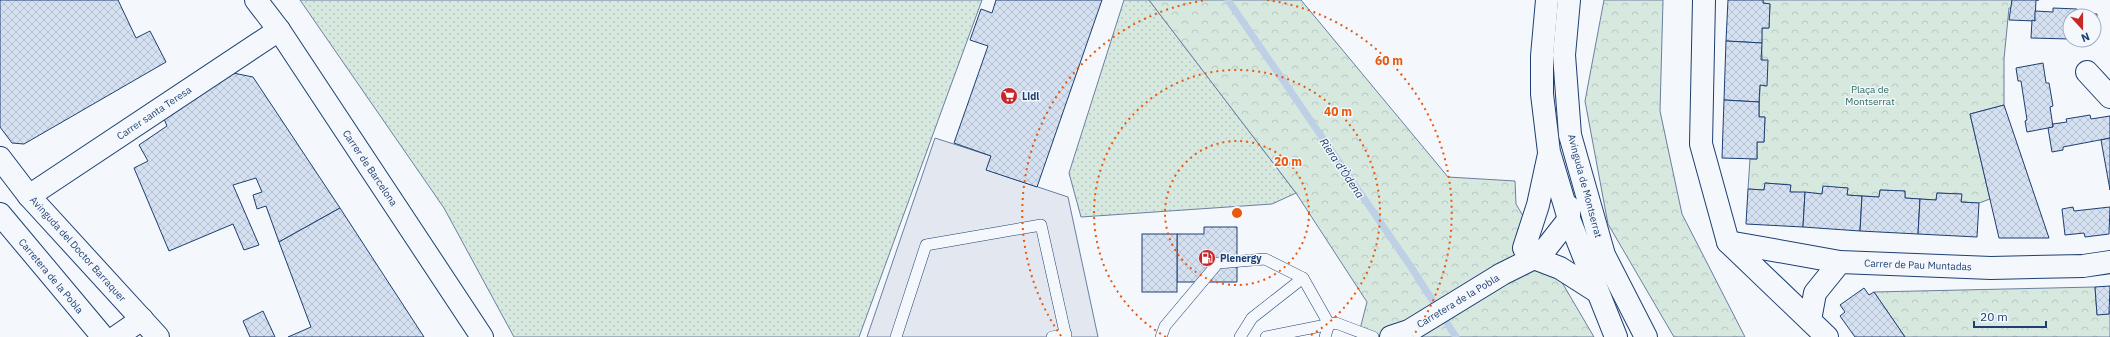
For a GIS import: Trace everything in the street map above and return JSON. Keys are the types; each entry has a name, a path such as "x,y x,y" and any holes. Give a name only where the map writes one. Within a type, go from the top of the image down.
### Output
{"street":[{"name":"Carrer de Barcelona","path":"256,0 279,30 482,337"},
{"path":"1547,0 1542,56 1542,94 1550,152 1569,219 1596,291 1616,337"},
{"name":"Avinguda de Montserrat","path":"1569,0 1564,56 1570,135 1604,255 1646,337"},
{"path":"1704,0 1701,144 1728,242 1827,337"},
{"name":"Carrer santa Teresa","path":"30,196 279,30"},
{"path":"2087,72 2110,97"},
{"path":"1570,135 1569,219 1589,242 1604,255"},
{"path":"1550,152 1529,253 1560,268 1596,291"},
{"name":"Avinguda del Doctor Barraquer","path":"0,158 30,196 158,337"},
{"name":"Carretera de la Pobla","path":"0,214 103,337"},
{"name":"Carretera de la Pobla","path":"1400,334 1502,274 1529,253 1547,247 1569,219"},
{"name":"Carrer de Pau Muntadas","path":"1728,242 1840,262 1984,268 2083,266 2110,262"},
{"path":"1810,320 1815,293 1840,262"},
{"path":"116,337 142,319"}],"lane":[{"path":"896,337 926,245 1040,225 1066,336 1052,337"},
{"path":"1161,337 1165,326 1218,263 1265,259 1303,278 1329,324 1325,337"},
{"path":"1240,337 1252,318 1303,278"},
{"path":"1266,337 1336,323 1373,337"}],"green space":[{"path":"300,0 982,0 859,337 514,337 444,208"},
{"path":"1124,0 1149,0 1296,193 1272,204 1081,217 1069,173"},
{"path":"1149,0 1301,0 1448,177 1515,181 1516,204 1594,337 1358,337 1367,302 1296,193"},
{"path":"1604,0 1663,0 1660,111 1682,214 1745,337 1674,337 1608,224 1585,101"},
{"name":"Plaça de Montserrat","path":"1763,0 2012,0 2011,8 2009,8 2004,59 2004,105 1970,114 1990,199 1979,203 1961,202 1961,194 1937,193 1936,200 1905,198 1905,191 1880,190 1879,197 1847,195 1848,188 1823,187 1822,194 1790,192 1790,185 1765,183 1764,190 1748,189 1750,159 1757,159 1757,142 1764,142 1765,117 1759,117 1760,85 1766,86 1762,57 1762,28 1769,28 1770,4 1763,3"},
{"path":"2095,287 2097,314 2109,314 2110,310 2110,337 1905,337 1874,292"}],"shaded area":[{"path":"935,138 991,156 987,170 1068,197 1098,337 867,337"}],"building":[{"path":"0,0 118,0 136,38 150,31 166,62 24,144 12,143 0,127"},
{"path":"996,0 1102,0 1037,187 986,170 991,156 954,143 988,46 970,40 981,9 992,13"},
{"path":"1728,0 1763,0 1763,3 1770,4 1769,28 1762,28 1762,43 1726,41"},
{"path":"2012,0 2036,0 2035,21 2009,20"},
{"path":"2053,8 2062,8 2062,39 2031,38 2032,20 2035,21 2035,11 2053,12"},
{"path":"1726,41 1762,43 1761,60 1768,60 1767,86 1760,85 1759,102 1724,100"},
{"path":"2043,63 2046,83 2049,83 2053,106 2050,107 2053,127 2027,132 2025,121 2027,120 2021,81 2018,81 2016,68"},
{"path":"233,73 253,77 340,208 279,242 266,206 257,209 253,195 262,192 256,178 233,185 259,245 244,250 233,224 169,251 134,168 148,161 139,145 167,126 162,114"},
{"path":"1724,100 1759,102 1759,117 1765,117 1764,142 1757,142 1757,159 1722,158"},
{"path":"2004,105 2049,238 1999,238 1970,114"},
{"path":"2090,115 2091,119 2110,116 2110,138 2063,147 2063,150 2052,152 2048,128 2053,127 2053,124 2067,122 2066,119"},
{"path":"2110,138 2110,190 2101,140"},
{"path":"1765,183 1791,185 1790,192 1805,192 1803,227 1746,224 1748,189 1764,190"},
{"path":"1823,186 1848,188 1847,195 1862,196 1860,231 1803,227 1805,192 1822,194"},
{"path":"1880,190 1905,191 1905,198 1920,199 1918,234 1860,231 1862,196 1879,197"},
{"path":"1937,193 1962,194 1961,202 1979,203 1977,237 1918,234 1920,199 1936,200"},
{"path":"2073,207 2074,211 2110,207 2109,234 2085,237 2084,233 2065,235 2062,209"},
{"path":"340,208 424,337 288,337 311,327 279,242"},
{"name":"Plenergy","path":"1204,227 1237,227 1237,282 1177,282 1177,234 1204,234"},
{"path":"1142,234 1177,234 1177,292 1142,292"},
{"path":"2110,286 2109,314 2097,315 2095,287"},
{"path":"1864,288 1869,295 1874,292 1905,337 1855,337 1840,316 1845,312 1840,305"},
{"path":"263,311 275,337 250,337 243,321"}],"waterway":[{"name":"Riera d'Òdena","path":"1228,0 1411,267 1456,337"}],"place":[{"name":"Lidl","path":"1009,96"},
{"name":"Plenergy","path":"1207,258"}]}
